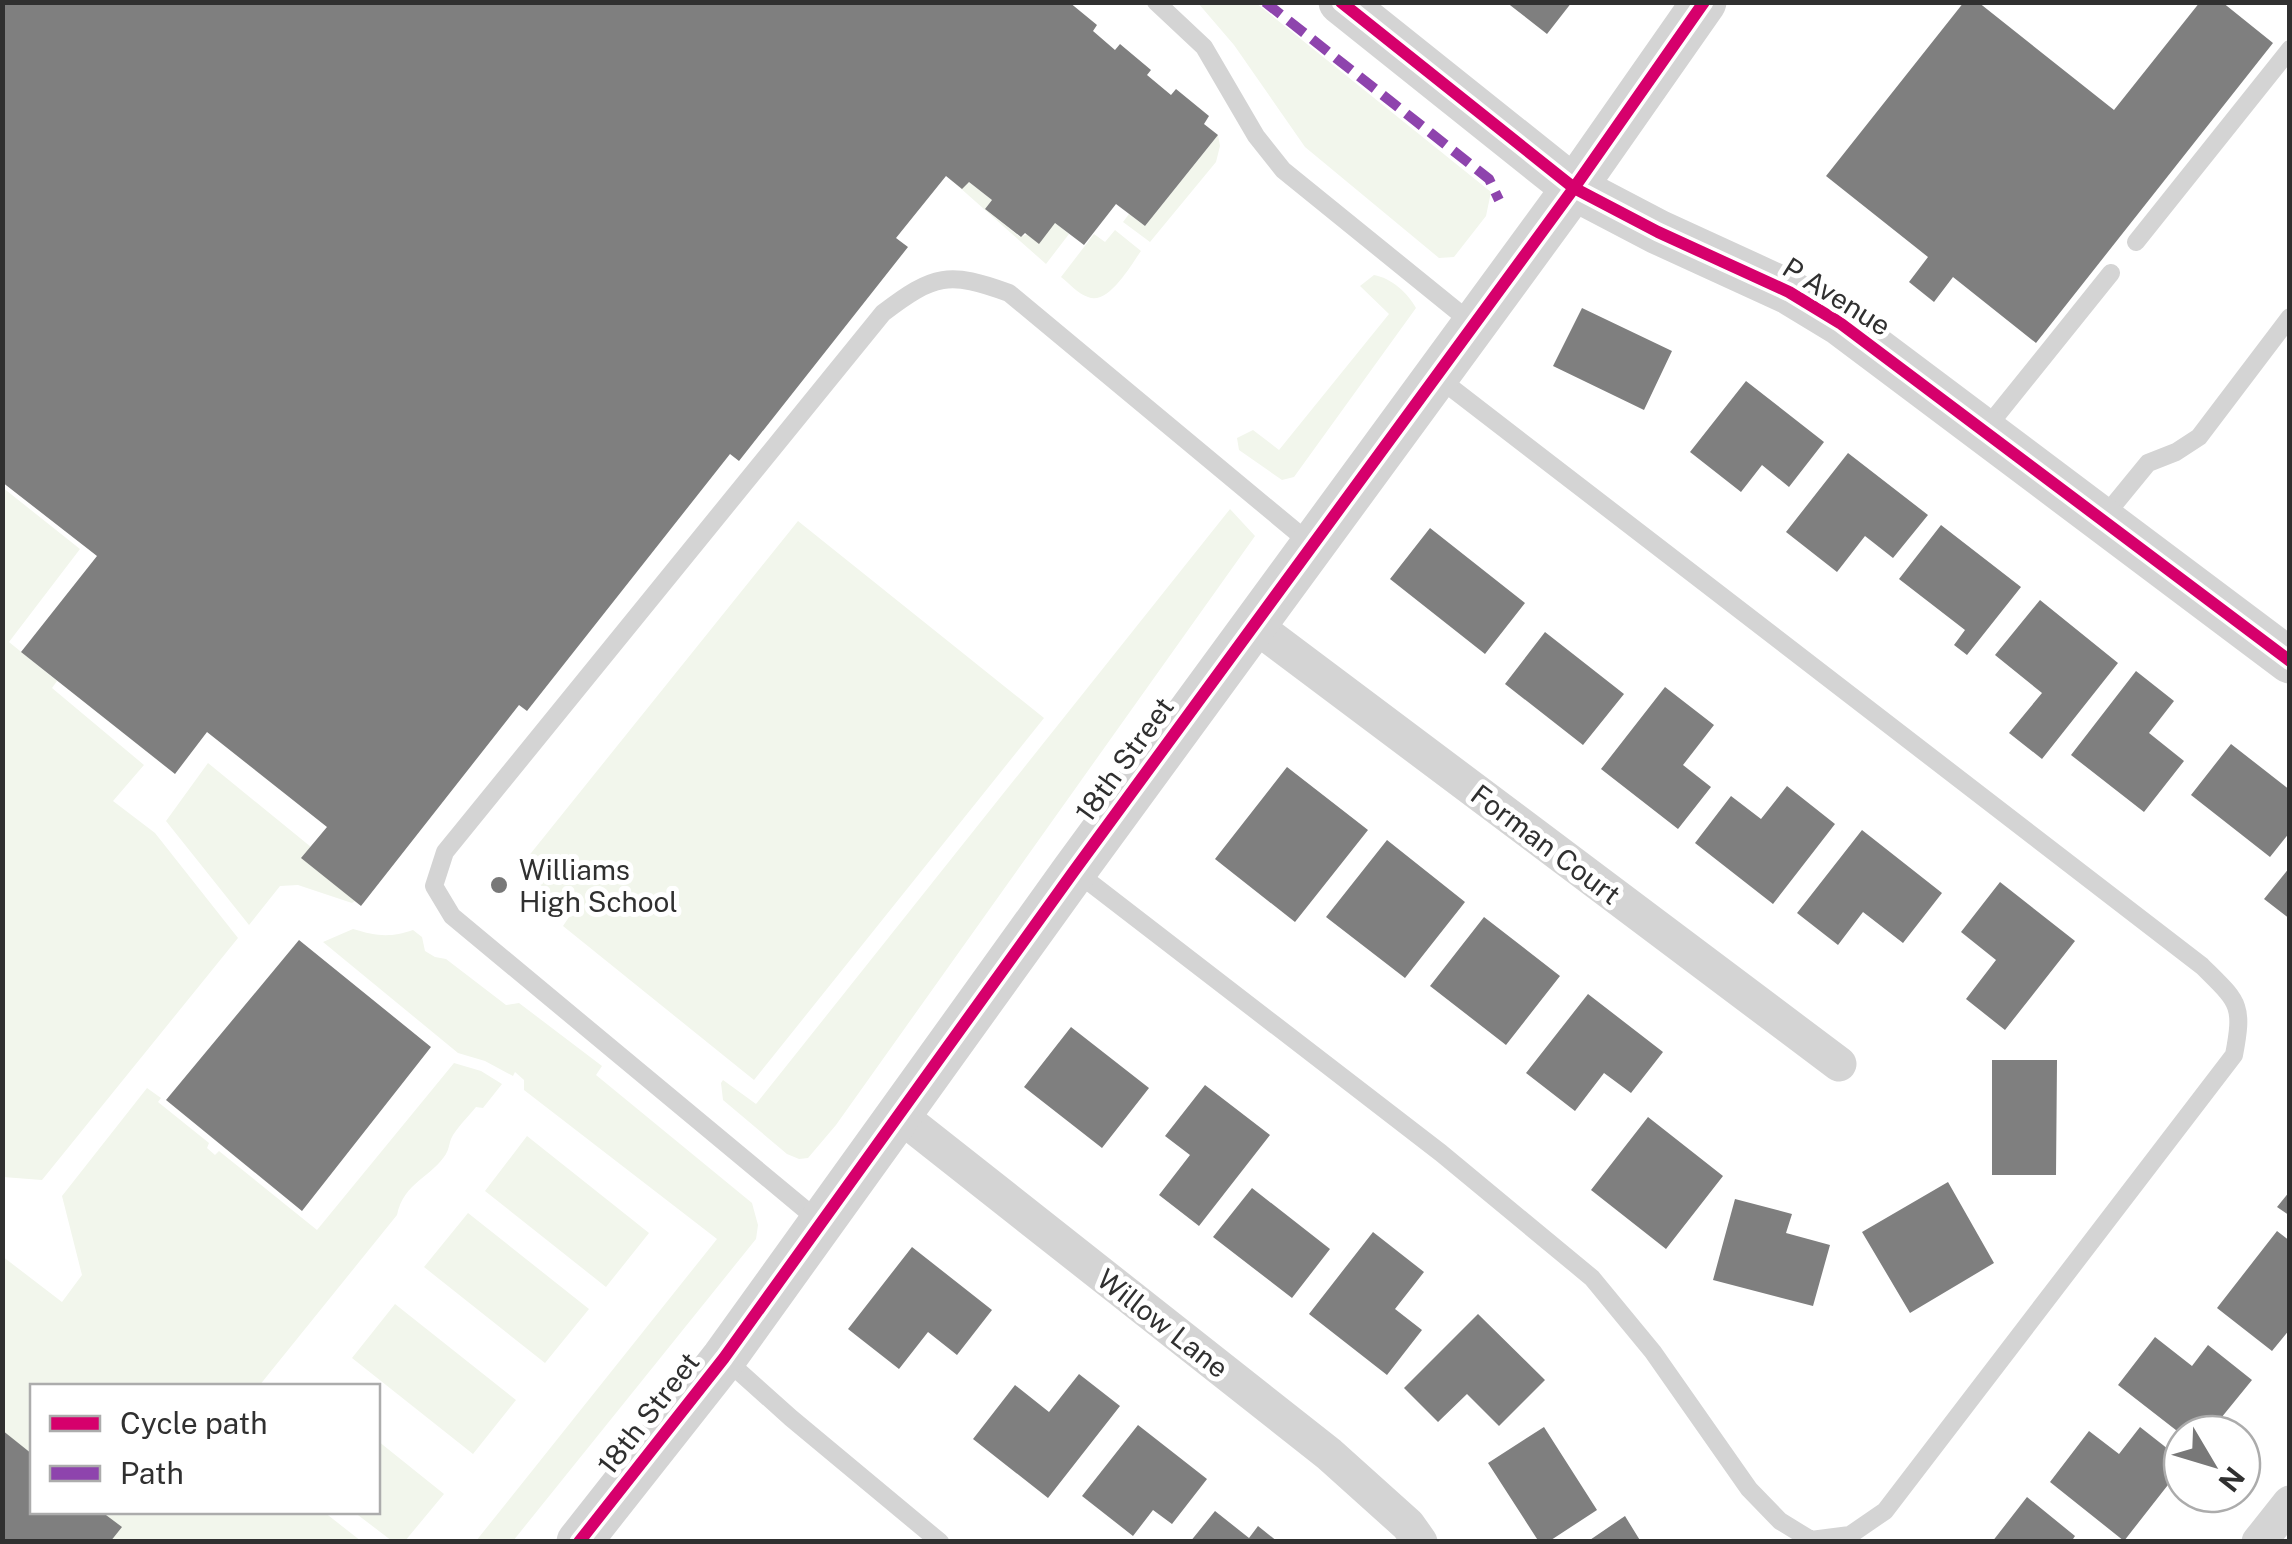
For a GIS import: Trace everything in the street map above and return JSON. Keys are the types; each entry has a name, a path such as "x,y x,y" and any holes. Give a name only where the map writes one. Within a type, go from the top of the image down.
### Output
{"street":[{"name":"P Avenue","path":"1341,2 1574,188 1788,292 1870,345 2290,662"},
{"name":"18th Street","path":"579,1542 724,1358 1074,870 1574,188 1704,2"},
{"name":"Forman Court","path":"1254,624 1840,1064"},
{"name":"Willow Lane","path":"898,1114 1329,1454 1408,1525 1420,1542"},
{"path":"2259,1542 2290,1502"}],"lane":[{"path":"1156,2 1204,48 1256,136 1283,170 1473,324"},
{"path":"2136,242 2290,49"},
{"path":"1984,432 2111,273"},
{"path":"820,1222 452,916 434,886 445,852 884,313 914,289 945,277 980,282 1010,293 1312,545"},
{"path":"2101,522 2148,463 2199,437 2290,317"},
{"path":"1074,870 1442,1153 1592,1278 1653,1352 1749,1489 1780,1521 1811,1540 1850,1534 1885,1511 2234,1056 2240,1026 2236,1000 2202,966 1436,376"},
{"path":"724,1358 940,1542"}],"shaded area":[{"path":"1198,3 1256,3 1491,192 1486,216 1454,257 1439,258 1305,147 1234,45"},
{"path":"1218,135 1216,162 1150,242 1123,222 1129,214 1145,226"},
{"path":"949,178 969,182 992,200 985,209 1020,237 1055,223 1069,234 1046,264"},
{"path":"1115,230 1141,251 1111,290 1096,298 1084,296 1061,277 1094,234 1105,242"},
{"path":"1374,275 1398,287 1416,308 1294,477 1282,480 1239,450 1237,438 1253,430 1279,450 1389,314 1360,286"},
{"path":"2,487 80,549 9,642 57,681 52,688 144,765 113,801 155,833 238,938 42,1180 3,1177"},
{"path":"1230,509 1255,536 836,1125 808,1158 787,1154 723,1100 723,1080 756,1104"},
{"path":"798,521 1044,718 754,1080 563,926 573,911 519,868"},
{"path":"208,763 311,847 355,901 298,885 280,886 249,925 166,821"},
{"path":"353,929 383,935 413,930 422,937 425,951 446,959 506,1005 519,1003 602,1066 596,1075 752,1203 758,1225 756,1239 513,1541 476,1541 717,1239 524,1090 524,1080 515,1072 513,1076 485,1061 458,1053 323,942"},
{"path":"454,1063 481,1071 502,1084 483,1108 476,1107 459,1126 440,1162 412,1187 397,1215 261,1384 30,1384 30,1514 327,1514 361,1541 3,1541 2,1256 62,1302 82,1275 62,1196 147,1088 161,1098 158,1102 209,1143 207,1148 215,1155 219,1151 317,1230"},
{"path":"527,1136 649,1233 606,1287 485,1191"},
{"path":"468,1213 589,1309 545,1363 424,1267"},
{"path":"395,1304 516,1400 473,1454 352,1358"},
{"path":"380,1443 444,1494 405,1541 392,1541 357,1514 380,1514"}],"building":[{"path":"2,2 1069,2 1097,25 1093,31 1115,50 1120,44 1151,70 1147,75 1171,95 1176,89 1209,116 1204,124 1218,135 1145,226 1116,204 1084,245 1055,223 1039,244 1025,233 1021,237 985,209 992,200 969,182 962,189 946,176 896,238 908,247 739,461 730,454 527,711 519,705 361,906 301,858 327,827 207,732 175,774 21,652 97,556 2,482"},
{"path":"1506,2 1572,2 1547,34"},
{"path":"1964,2 1978,2 2114,110 2200,2 2222,2 2273,43 2036,343 1953,277 1934,302 1909,282 1928,257 1826,176"},
{"path":"1582,308 1672,351 1644,410 1553,366"},
{"path":"1746,381 1824,442 1789,487 1762,465 1741,492 1690,452"},
{"path":"1848,453 1928,515 1893,558 1865,536 1837,572 1786,532"},
{"path":"1941,525 2021,587 1967,655 1954,645 1965,630 1899,579"},
{"path":"1430,528 1525,603 1485,654 1390,579"},
{"path":"2040,600 2118,663 2042,759 2009,733 2042,693 1995,655"},
{"path":"1545,632 1624,694 1583,745 1505,684"},
{"path":"2136,671 2174,701 2149,733 2184,761 2144,812 2071,755"},
{"path":"1665,687 1714,725 1683,765 1711,787 1678,829 1601,769"},
{"path":"2231,744 2290,790 2290,832 2270,857 2191,795"},
{"path":"1287,767 1368,830 1295,922 1215,859"},
{"path":"1787,786 1835,824 1773,904 1695,843 1731,796 1761,819"},
{"path":"1862,830 1942,893 1903,943 1863,912 1838,945 1797,913"},
{"path":"1387,840 1465,902 1405,978 1326,917"},
{"path":"2290,867 2290,919 2264,899"},
{"path":"2000,882 2075,941 2005,1030 1966,999 1996,960 1961,932"},
{"path":"1484,917 1560,976 1506,1045 1430,986"},
{"path":"299,940 431,1047 302,1211 166,1100"},
{"path":"1588,994 1663,1052 1631,1093 1604,1073 1575,1111 1526,1073"},
{"path":"1071,1027 1149,1088 1102,1148 1024,1087"},
{"path":"1992,1060 2057,1060 2056,1175 1992,1175"},
{"path":"1205,1085 1270,1135 1199,1226 1159,1195 1190,1155 1165,1136"},
{"path":"1648,1117 1723,1176 1666,1249 1591,1190"},
{"path":"1948,1182 1994,1263 1910,1313 1862,1232"},
{"path":"1252,1188 1330,1249 1292,1298 1213,1237"},
{"path":"2290,1191 2290,1216 2277,1207"},
{"path":"1735,1199 1792,1214 1786,1233 1830,1245 1813,1306 1713,1280"},
{"path":"2277,1231 2290,1241 2290,1329 2272,1351 2217,1308"},
{"path":"1373,1232 1424,1272 1395,1309 1422,1330 1387,1375 1309,1314"},
{"path":"912,1247 992,1310 957,1355 928,1332 899,1369 848,1329"},
{"path":"1478,1314 1545,1380 1499,1426 1467,1394 1438,1422 1404,1388"},
{"path":"2155,1337 2192,1366 2208,1345 2252,1380 2224,1414 2162,1414 2162,1419 2118,1385"},
{"path":"1079,1374 1120,1406 1048,1498 973,1439 1015,1385 1049,1412"},
{"path":"1138,1425 1207,1479 1172,1524 1153,1510 1133,1536 1082,1496"},
{"path":"1544,1427 1597,1510 1548,1542 1539,1542 1488,1463"},
{"path":"2140,1427 2162,1444 2162,1493 2124,1541 2050,1482 2089,1431 2119,1454"},
{"path":"2,1430 30,1452 30,1514 105,1514 122,1527 110,1542 2,1542"},
{"path":"2027,1497 2075,1536 2071,1542 1992,1542"},
{"path":"1215,1511 1249,1538 1258,1526 1278,1542 1190,1542"},
{"path":"1625,1516 1641,1542 1587,1542"}],"marked path":[{"path":"1265,2 1489,179 1499,200"}],"cycle path":[{"path":"1341,2 1574,188 1658,232 1789,292 1840,323 2290,661"},
{"path":"579,1542 724,1358 1074,871 1574,188 1704,2"}],"place":[{"name":"Williams High School","path":"499,885"}]}
